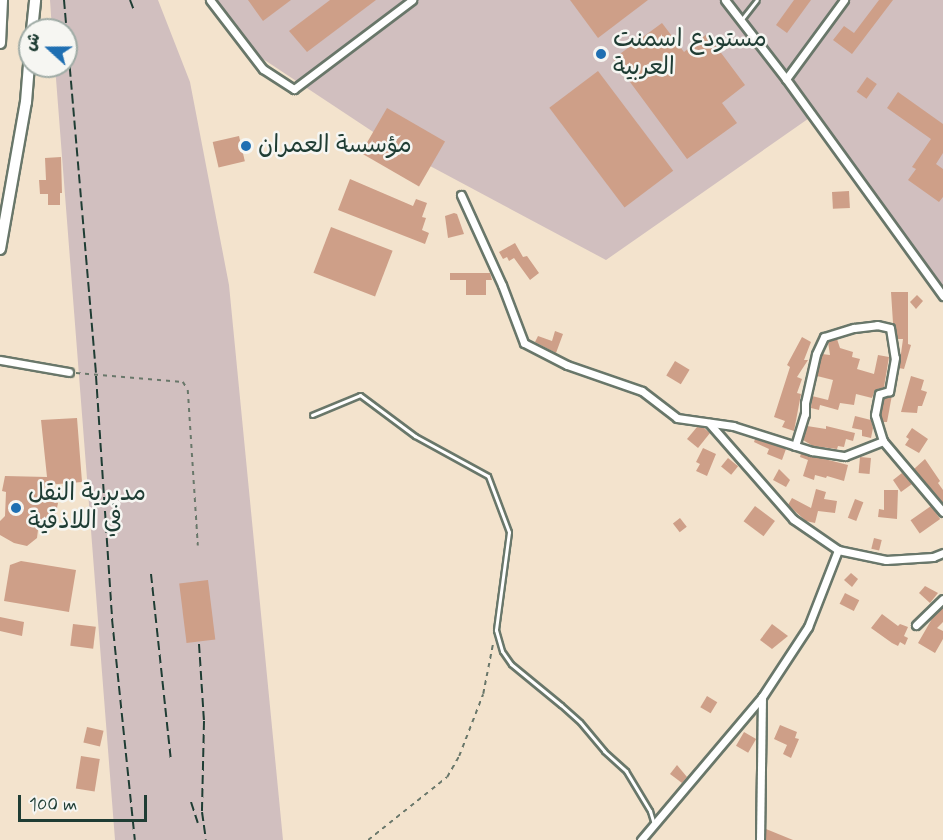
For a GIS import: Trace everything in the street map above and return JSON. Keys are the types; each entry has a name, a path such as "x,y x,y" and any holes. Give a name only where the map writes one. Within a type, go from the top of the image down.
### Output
{"main road":[{"path":"0,43 2,0"},
{"path":"33,18 35,0"},
{"path":"0,249 26,102 28,78"}],"street":[{"path":"210,0 263,69 294,89 412,0"},
{"path":"725,0 786,79 943,296"},
{"path":"786,79 844,0"},
{"path":"461,195 502,285 524,343 567,365 642,391 677,418 733,426 795,446 845,456 883,441"},
{"path":"795,446 805,414 805,403 816,354 824,337 854,328 877,325 890,328 895,358 889,390 879,394 875,415 883,441 943,512"},
{"path":"0,360 69,372"},
{"path":"709,423 793,519 838,550 886,560 933,557 943,553"},
{"path":"641,840 762,697 808,627 838,550"},
{"path":"916,625 943,599"},
{"path":"760,840 762,697"}],"lane":[{"path":"741,21 757,0"},
{"path":"312,415 360,395 415,436 488,476 510,532 496,630 502,651 511,664 580,722 604,751 626,771 650,812 654,826"}],"path":[{"path":"69,372 96,376 173,379 183,382 188,390 198,546"},
{"path":"368,840 447,777 459,756 483,694 496,630"}],"shaded area":[{"path":"50,0 158,0 190,82 229,285 283,840 115,840 56,78 78,78 78,18 51,18"},
{"path":"216,0 943,0 943,293 815,114 606,260 402,151 248,49"}],"building":[{"path":"248,0 291,0 263,21"},
{"path":"330,0 376,0 307,52 289,31"},
{"path":"570,0 648,0 598,38"},
{"path":"794,0 811,0 787,33 776,25"},
{"path":"879,0 893,0 852,54 833,40 844,26 854,33"},
{"path":"662,23 684,52 707,34 745,85 722,103 737,123 687,159 613,59"},
{"path":"598,71 673,171 625,208 549,108"},
{"path":"867,77 877,84 867,99 857,92"},
{"path":"898,92 943,124 943,153 936,164 943,169 943,197 939,202 908,180 916,169 912,167 931,139 887,108"},
{"path":"387,108 445,142 419,187 361,153"},
{"name":"مؤسسة العمران","path":"239,136 245,161 219,167 213,142"},
{"path":"61,157 60,205 48,205 48,194 40,194 39,180 46,180 45,158"},
{"path":"350,179 413,206 416,199 427,203 422,217 426,218 422,230 429,233 425,244 338,210"},
{"path":"849,191 850,208 833,209 832,192"},
{"path":"457,214 464,234 448,238 445,216"},
{"path":"331,227 393,251 375,296 313,273"},
{"path":"515,243 523,257 527,256 539,273 530,280 514,258 509,261 507,257 503,259 499,252"},
{"path":"450,273 490,273 492,280 486,280 486,295 466,295 466,280 450,280"},
{"path":"891,292 908,292 908,344 911,345 904,369 899,368 903,339 897,339 893,323"},
{"path":"917,295 923,301 916,309 910,302"},
{"path":"555,331 563,334 556,353 535,342 538,336 552,341"},
{"path":"802,337 811,342 804,360 808,360 797,377 802,379 797,393 801,394 794,431 782,427 785,421 774,417 790,367 787,365"},
{"path":"837,339 840,348 853,352 852,357 860,359 857,369 874,374 878,355 889,357 884,387 875,390 872,398 856,394 854,405 840,403 838,410 820,405 819,410 811,408 812,396 828,400 833,380 817,376 822,354 830,355 828,342"},
{"path":"675,361 690,370 681,384 666,376"},
{"path":"911,376 924,380 921,390 927,392 922,406 918,406 917,413 901,412"},
{"path":"892,395 887,422 883,422 881,415 884,398"},
{"path":"855,416 871,420 873,428 871,438 862,436 862,430 852,428"},
{"path":"77,418 82,482 46,485 41,498 58,503 53,529 38,530 37,538 27,546 14,543 0,535 0,521 5,516 6,492 2,491 5,476 47,477 41,420"},
{"path":"807,426 826,429 826,426 855,433 853,441 846,439 844,447 838,446 837,449 813,446 803,440"},
{"path":"697,427 704,428 710,433 698,448 687,439"},
{"path":"912,428 928,439 919,453 905,445 909,439 906,437"},
{"path":"755,439 786,449 782,460 767,454 769,449 754,442"},
{"path":"703,448 716,454 707,476 696,471 700,464 696,462"},
{"path":"801,453 848,465 844,481 827,476 826,478 815,475 814,480 803,476 808,460 800,457"},
{"path":"860,457 871,458 870,474 859,473"},
{"path":"728,458 738,466 731,475 721,467"},
{"path":"925,459 940,481 938,483 943,490 943,503 914,469"},
{"path":"779,469 790,480 786,487 773,480"},
{"path":"902,473 912,484 901,492 893,480"},
{"path":"816,489 826,492 824,499 837,501 835,513 818,511 815,523 806,521 788,505 792,498 811,508"},
{"path":"884,490 898,490 897,519 878,517 879,509 884,510"},
{"path":"855,499 863,502 856,521 848,518"},
{"path":"755,506 775,521 764,536 744,521"},
{"path":"931,506 940,519 920,533 911,520"},
{"path":"680,518 687,527 680,532 673,524"},
{"path":"874,538 882,540 879,551 871,549"},
{"path":"21,561 76,570 69,612 4,601 10,565"},
{"path":"851,573 858,579 852,587 844,580"},
{"path":"208,580 215,640 187,643 179,584"},
{"path":"925,586 938,593 930,603 919,593"},
{"path":"845,593 859,600 854,611 840,604"},
{"path":"943,607 943,622 937,628 943,631 943,639 935,653 918,643 933,617"},
{"path":"882,614 898,626 900,624 908,627 904,636 908,638 905,645 900,642 898,646 892,643 871,628"},
{"path":"0,617 24,622 22,636 0,631"},
{"path":"73,624 96,627 93,649 70,646"},
{"path":"772,624 788,636 772,649 760,640"},
{"path":"707,696 717,702 711,713 700,707"},
{"path":"780,725 797,732 795,738 799,739 791,758 783,754 787,745 774,739"},
{"path":"87,727 104,731 100,746 83,743"},
{"path":"744,732 756,739 748,753 736,746"},
{"path":"81,756 100,759 95,792 76,789"},
{"path":"677,765 687,777 682,783 670,774"},
{"path":"766,829 793,840 766,840"}],"railway":[{"path":"64,0 96,376 112,619 135,840"},
{"path":"130,0 133,8"},
{"path":"151,574 171,762"},
{"path":"199,644 204,721 202,812 206,840"},
{"path":"191,802 198,823"}],"place":[{"name":"مستودع اسمنت العربية","path":"601,54"},
{"name":"مؤسسة العمران","path":"246,146"},
{"name":"مديرية النقل في اللاذقية","path":"16,508"}]}
